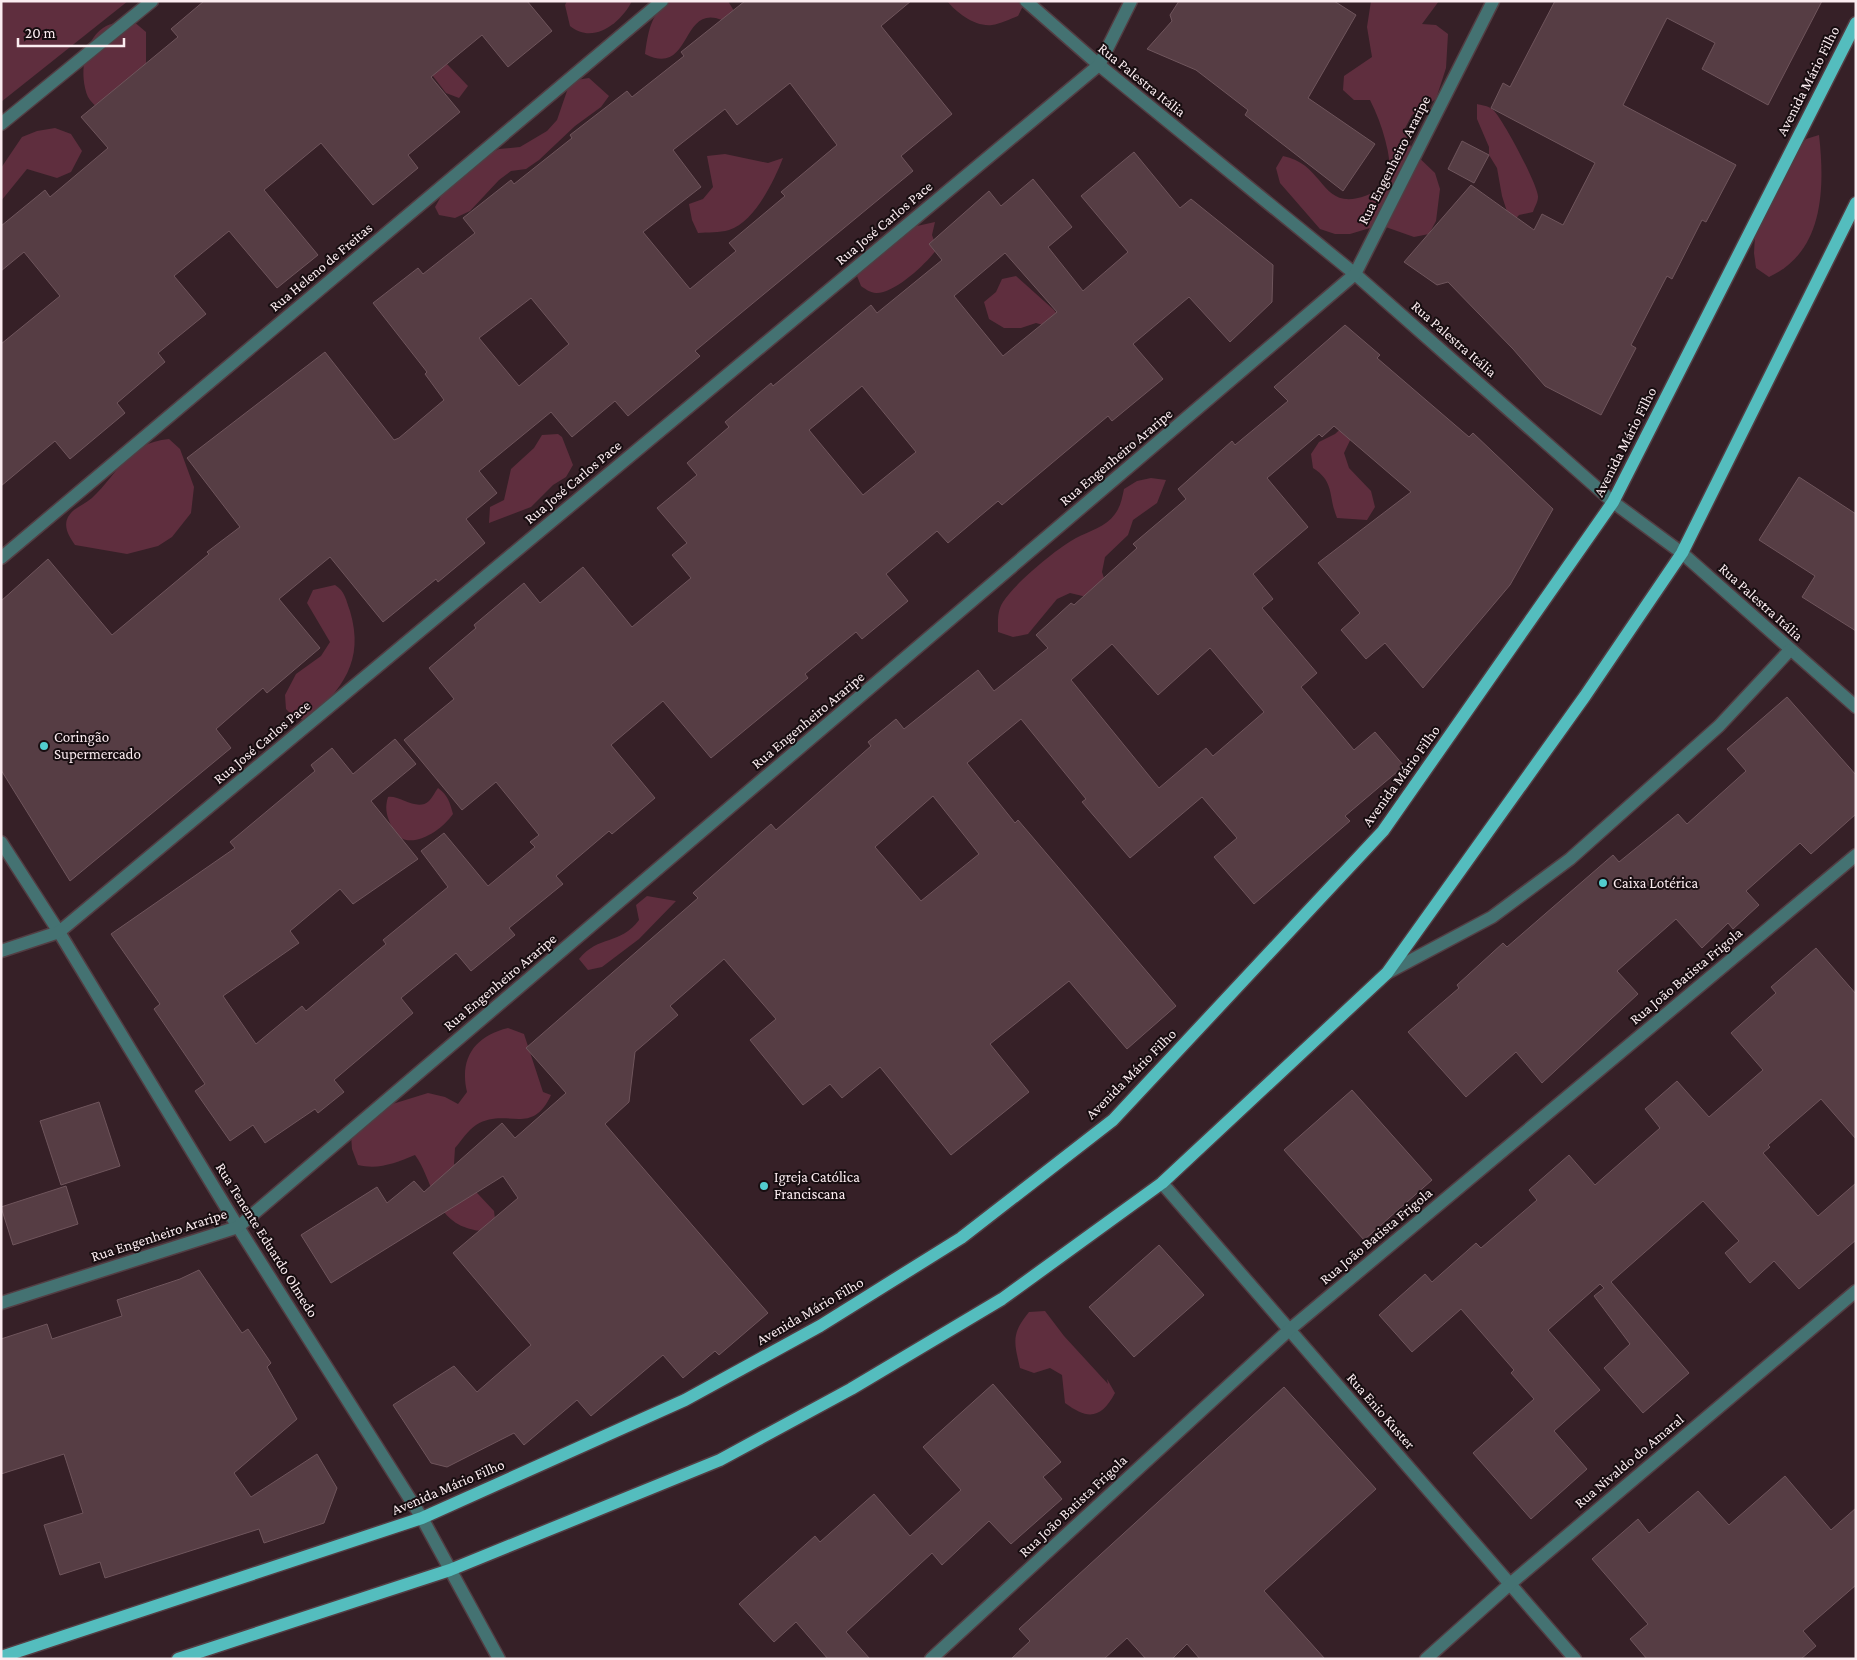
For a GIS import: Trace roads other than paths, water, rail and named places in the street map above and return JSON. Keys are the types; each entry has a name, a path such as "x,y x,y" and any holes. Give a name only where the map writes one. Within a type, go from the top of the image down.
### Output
{"main road":[{"name":"Avenida Mário Filho","path":"1,1657 422,1518 685,1400 820,1326 961,1238 1113,1120 1383,831 1614,502 1856,23"},
{"path":"178,1659 450,1570 720,1460 851,1389 1002,1298 1162,1183 1387,973 1585,696 1682,553 1856,202"}],"street":[{"path":"1,124 152,1"},
{"name":"Rua Heleno de Freitas","path":"1,558 662,1"},
{"name":"Rua Palestra Itália","path":"1026,1 1099,65 1355,274 1614,502 1682,553 1856,707"},
{"name":"Rua José Carlos Pace","path":"1,951 59,932 1099,65 1131,1"},
{"name":"Rua Engenheiro Araripe","path":"1,1303 238,1227 1355,274 1493,1"},
{"path":"1387,973 1492,917 1570,859 1719,726 1790,650"},
{"name":"Rua Tenente Eduardo Olmedo","path":"1,842 59,932 238,1227 422,1518 499,1659"},
{"name":"Rua João Batista Frigola","path":"931,1659 1290,1330 1856,855"},
{"name":"Rua Enio Kuster","path":"1162,1183 1575,1659"},
{"name":"Rua Nivaldo do Amaral","path":"1426,1659 1510,1584 1856,1291"}],"place":[{"name":"Coringão Supermercado","path":"44,746"},
{"name":"Caixa Lotérica","path":"1603,883"},
{"name":"Igreja Católica Franciscana","path":"764,1186"}]}
